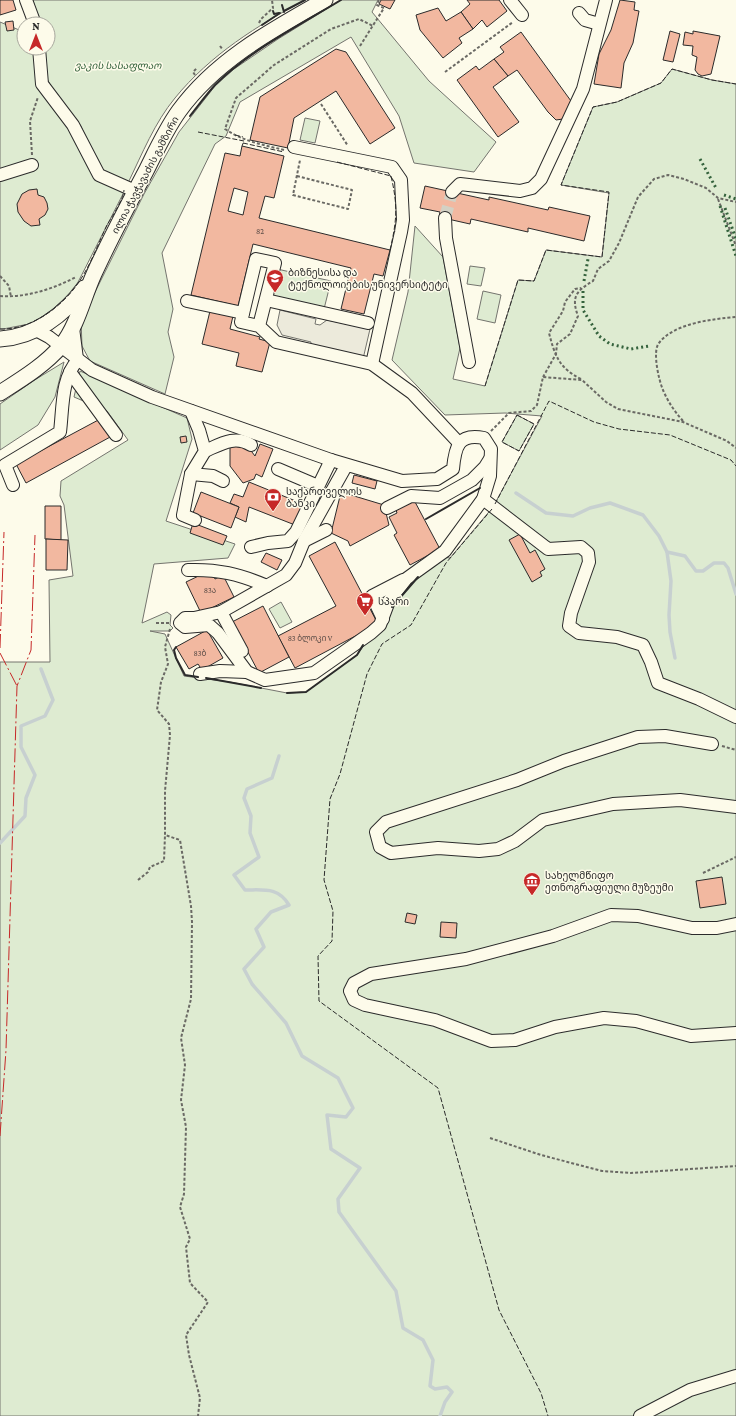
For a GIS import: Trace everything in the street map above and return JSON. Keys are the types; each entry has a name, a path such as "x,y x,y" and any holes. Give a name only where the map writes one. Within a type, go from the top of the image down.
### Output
{"main road":[{"name":"ილია ჭავჭავაძის გამზირი","path":"86,276 135,191 170,124 185,103 205,82 235,55 253,42 325,0"},
{"path":"0,393 27,375 60,346 73,328 86,276"},
{"path":"0,340 36,330 50,321 71,304 86,276"}],"street":[{"path":"26,0 32,16"},
{"path":"510,0 522,15"},
{"path":"452,192 460,184 520,191 532,188 541,179 583,89 606,0"},
{"path":"579,13 585,20 600,24"},
{"path":"40,56 42,84 73,126 99,175 135,191"},
{"path":"294,151 392,167 401,180 401,232 372,364"},
{"path":"0,175 32,166"},
{"path":"445,218 446,238 469,362"},
{"path":"259,326 275,263 256,259 241,322 259,326 276,342 372,364 412,393 459,442"},
{"path":"266,300 368,323"},
{"path":"187,301 243,313"},
{"path":"13,485 5,465 60,432 67,380 70,372 78,360 73,328"},
{"path":"36,330 49,337 92,370 152,397 346,466 402,481 437,478 453,469 454,451 459,442 466,438 484,438 491,449 490,476 483,499 445,551 406,579 372,596 383,619"},
{"path":"70,372 116,435"},
{"path":"190,411 200,430 204,453 218,478 191,474"},
{"path":"195,520 183,514 191,474 204,453 233,439 246,441 251,444"},
{"path":"387,508 411,496 440,498 472,480 485,467 490,459"},
{"path":"251,547 268,543 288,541 296,532 331,460"},
{"path":"248,672 214,629 209,625 185,627 180,622 185,618 194,618 221,612 286,575 295,563 304,542 346,466"},
{"path":"278,469 318,486"},
{"path":"483,499 548,549 581,547 588,553 589,562 571,613 569,626 579,633 616,637 643,645 658,683 699,699 736,717"},
{"path":"304,542 326,530"},
{"path":"188,570 206,569 231,572 267,586"},
{"path":"200,674 220,671 248,672 265,680 314,673 380,625 389,601 406,579"},
{"path":"221,612 242,651"},
{"path":"712,744 665,736 638,737 564,760 517,780 386,822 376,832 380,847 391,853 438,848 479,851 498,849 515,841 544,820 613,804 680,800 736,807"},
{"path":"736,924 717,928 692,928 638,916 611,915 553,936 466,960 371,974 354,983 350,991 354,1000 365,1005 435,1020 491,1041 515,1040 555,1027 604,1018 636,1021 692,1036 736,1033"},
{"path":"640,1416 690,1390 736,1376"}],"path":[{"path":"261,19 273,8 272,0"},
{"path":"360,46 384,8 377,5 379,0"},
{"path":"445,72 522,15"},
{"path":"297,176 352,190 348,208 293,195 297,176 294,151 250,142 234,136 225,129 236,98 283,59 335,27 359,19 373,26"},
{"path":"196,75 193,72 197,68"},
{"path":"32,166 30,121 42,84"},
{"path":"320,104 357,161"},
{"path":"484,438 509,413 531,411 537,405 542,376 556,354 557,344 570,334 578,316 574,304 578,292 593,281 598,270 609,262 619,243 638,197 654,179 668,175 684,179 706,188 718,198 736,202"},
{"path":"718,198 736,246"},
{"path":"0,276 9,286 11,297"},
{"path":"0,296 11,297 50,289 86,276"},
{"path":"582,288 575,289 565,302 563,311 549,333 560,364 569,373 582,380 606,402 618,408 683,422 727,441 736,448"},
{"path":"683,422 662,389 655,354 658,343 676,330 691,324 736,317"},
{"path":"542,376 582,380"},
{"path":"138,880 148,872 150,867 164,861 164,791 170,729 169,724 157,710 161,682 168,664 166,647 171,632 169,623"},
{"path":"712,744 736,750"},
{"path":"165,835 180,840 191,906 191,999 181,1038 185,1065 181,1100 186,1127 184,1194 180,1206 190,1239 186,1247 190,1283 208,1302 186,1335 189,1355 200,1398 198,1416"},
{"path":"703,873 736,857"},
{"path":"490,1138 540,1155 602,1171 631,1173 736,1166"}],"green space":[{"name":"ვაკის სასაფლაო","path":"33,0 305,0 236,42 203,68 189,82 161,117 128,183 100,172 81,126 52,88 46,77 43,56 56,56 56,16 37,16"},
{"path":"341,0 378,0 372,12 429,81 496,142 474,172 414,163 399,116 351,37 240,102 226,136 215,144 162,253 173,309 168,332 174,357 165,394 90,361 82,346 81,320 144,194 179,132 215,86 234,69 278,39"},
{"path":"0,22 16,29 16,56 36,56 56,107 84,156 124,192 74,290 53,309 29,324 0,329"},
{"path":"672,69 712,80 736,84 736,1416 0,1416 0,662 50,662 49,580 73,576 64,505 60,496 61,481 128,440 107,411 74,397 80,371 187,418 192,439 166,521 235,544 228,558 154,564 142,623 167,612 171,615 170,625 173,628 170,631 150,631 165,634 184,676 230,682 287,693 306,692 357,655 401,595 420,574 443,557 450,558 493,507 542,416 505,413 445,415 392,360 408,292 415,226 443,257 460,348 453,379 485,386 518,280 534,281 546,250 602,257 609,193 561,185 593,107 617,102 661,83"},
{"path":"305,118 320,121 315,143 300,140"},
{"path":"470,266 485,268 481,286 467,284"},
{"path":"277,269 331,281 324,309 271,296"},
{"path":"483,291 501,295 495,323 477,319"},
{"path":"64,362 55,397 38,425 0,450 0,404"},
{"path":"517,415 534,424 519,451 502,442"},
{"path":"281,602 292,622 280,628 269,609"}],"shaded area":[{"path":"280,310 316,319 315,324 320,325 327,320 370,329 363,359 310,347 311,342 282,335 277,325"}],"building":[{"path":"0,0 13,0 16,10 0,15"},
{"path":"381,0 395,0 390,9 379,4"},
{"path":"467,0 499,0 507,11 487,27 482,20 473,29 461,12 470,4"},
{"path":"620,0 635,2 634,10 639,11 633,43 624,63 621,88 594,84 599,54 611,30"},
{"path":"438,8 446,21 461,12 473,29 459,38 462,43 443,58 420,30 416,15"},
{"path":"13,21 14,30 7,31 5,22"},
{"path":"670,31 680,34 673,62 663,60"},
{"path":"693,31 720,36 711,74 702,76 698,74 695,70 697,57 692,55 693,46 683,45 685,32 693,34"},
{"path":"521,32 571,101 563,119 556,120 548,112 517,70 508,76 494,59 504,52 500,47"},
{"path":"336,49 346,52 395,128 370,144 336,91 294,118 288,148 250,140 260,97"},
{"path":"494,59 508,76 493,87 519,122 498,137 457,80 476,66 479,70"},
{"path":"242,146 284,156 274,198 265,196 259,218 390,250 383,276 374,274 364,314 341,309 351,268 253,244 238,306 191,295 225,153 240,156","holes":["234,188 248,192 243,215 228,211"]},
{"path":"425,186 489,200 489,197 548,210 549,207 590,216 584,241 528,228 528,232 471,219 470,224 439,217 440,212 420,208"},
{"path":"37,189 38,195 44,197 48,209 45,215 39,219 40,225 31,226 24,221 18,212 17,204 22,194 29,190"},
{"path":"210,311 233,316 230,329 260,337 259,339 270,342 262,372 236,366 239,353 202,344"},
{"path":"102,418 112,436 26,483 16,464"},
{"path":"186,436 187,442 181,443 180,437"},
{"path":"245,443 255,456 260,444 273,449 262,477 256,474 254,479 243,483 230,466 230,447"},
{"path":"354,475 377,481 375,489 352,483"},
{"path":"249,482 303,504 295,525 249,507 246,522 235,517 239,507 230,503 234,494 243,497"},
{"path":"201,492 239,507 231,528 193,513"},
{"path":"341,492 384,505 389,525 350,546 348,541 331,533"},
{"path":"414,500 440,549 410,565 394,535 397,533 389,517 397,513 396,510"},
{"path":"45,506 61,506 61,540 45,539"},
{"path":"193,523 227,536 223,545 190,533"},
{"path":"520,534 530,553 535,550 545,569 540,572 542,576 532,582 509,540"},
{"path":"46,539 68,540 67,570 46,570"},
{"path":"335,542 378,624 295,668 278,636 336,606 309,556"},
{"path":"266,553 282,560 277,570 261,562"},
{"path":"211,570 215,579 223,575 234,597 201,613 186,582"},
{"path":"263,606 289,657 259,673 232,622"},
{"path":"207,630 223,658 202,670 198,664 189,669 176,647"},
{"path":"722,877 726,904 700,908 696,881"},
{"path":"407,913 417,915 415,924 405,922"},
{"path":"441,922 457,923 456,938 440,937"}],"waterway":[{"path":"516,493 546,513 573,516 590,508 610,503 643,515 659,536 667,552 685,556 696,571 703,571 714,563 724,563 728,568 736,594"},
{"path":"667,552 671,581 669,615 670,632 675,658"},
{"path":"0,843 25,816 26,798 35,775 21,747 21,726 45,716 53,700 41,669"},
{"path":"279,756 272,778 247,789 244,798 251,816 250,833 259,857 234,875 245,890 264,890 275,892 285,899 289,905 271,912 256,929 264,947 244,969 252,984 286,1023 302,1056 338,1078 353,1108 346,1117 327,1115 331,1149 360,1168 338,1199 339,1212 396,1291 403,1328 423,1340 433,1360 430,1386 435,1389 447,1387 452,1392 445,1402 440,1416"}],"tunnel":[{"path":"445,218 452,192"}],"hedge":[{"path":"700,159 716,188"},
{"path":"724,195 736,199"},
{"path":"720,206 736,256"},
{"path":"725,208 736,239"},
{"path":"584,281 588,259"},
{"path":"583,291 583,310 599,336 610,344 631,349 649,346"}],"fence":[{"path":"485,386 518,280 534,281 546,250 602,257 609,192 561,185 593,107 617,102 661,83 672,69 712,80 736,84"},
{"path":"198,132 244,141 242,146"},
{"path":"235,135 243,137"},
{"path":"243,143 284,152"},
{"path":"337,162 391,176 395,196 396,213 390,250"},
{"path":"0,329 31,323 50,312 66,298 88,267 107,225 115,213 124,190"},
{"path":"495,504 549,401 594,422 619,429 670,435 731,460 736,466"},
{"path":"517,415 534,424 519,451 502,442 517,415"},
{"path":"492,509 446,563 411,625 382,644 367,674 340,774 330,799 324,880 333,911 332,941 318,956 319,1001 438,1088 499,1310 541,1393 548,1416"}],"wall":[{"path":"284,11 305,0"},
{"path":"190,116 215,85 243,61 275,39 341,0"},
{"path":"282,5 284,12"},
{"path":"273,11 274,14 279,13"},
{"path":"262,25 280,13"},
{"path":"426,519 480,488"},
{"path":"392,607 418,577"},
{"path":"287,693 306,692 357,655 363,645"},
{"path":"176,647 174,650 176,658 185,675 198,677"},
{"path":"206,678 261,688"}],"power":[{"path":"0,648 4,532"},
{"path":"0,1136 6,1050 17,686 31,650 35,535"},
{"path":"0,653 17,686"}],"place":[{"name":"ბიზნესისა და ტექნოლოიების უნივერსიტეტი","path":"275,293"},
{"name":"საქართველოს ბანკი","path":"273,512"},
{"name":"სპარი","path":"365,616"},
{"name":"სახელმწიფო ეთნოგრაფიული მუზეუმი","path":"532,896"}]}
